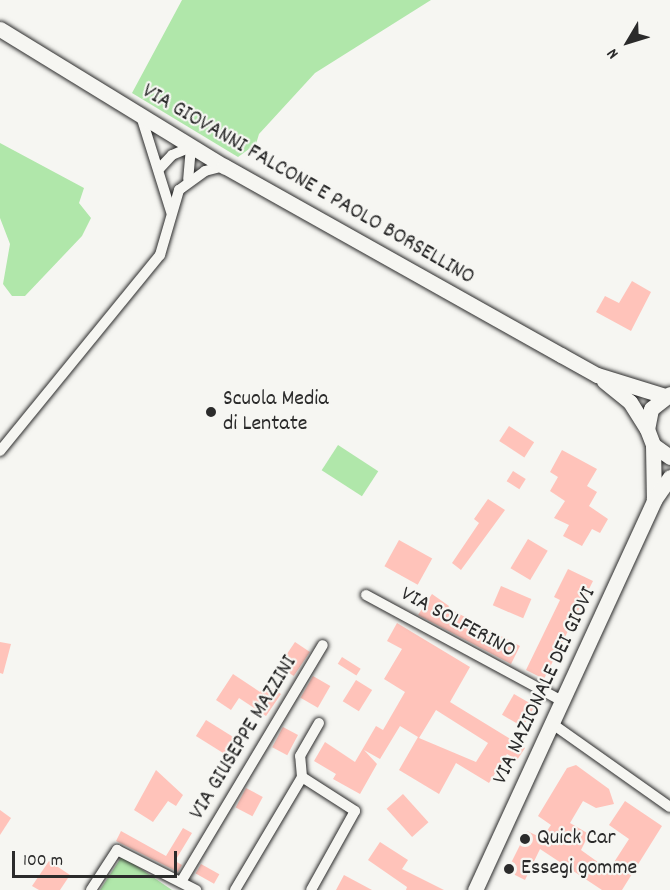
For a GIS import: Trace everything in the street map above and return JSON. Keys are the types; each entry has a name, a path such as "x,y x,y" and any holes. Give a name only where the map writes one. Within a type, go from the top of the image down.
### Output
{"street":[{"name":"VIA GIOVANNI FALCONE E PAOLO BORSELLINO","path":"0,29 191,147 597,375"},
{"path":"141,116 171,212"},
{"path":"159,169 172,155 191,147 188,179"},
{"path":"0,451 159,255 169,232 171,212 179,190 188,179 224,166"},
{"path":"597,375 668,395"},
{"path":"597,375 630,402 647,429 653,445 670,457"},
{"path":"647,429 651,409 668,395"},
{"name":"VIA NAZIONALE DEI GIOVI","path":"653,445 654,500"},
{"name":"VIA NAZIONALE DEI GIOVI","path":"475,890 554,724 654,500 670,477"},
{"name":"VIA SOLFERINO","path":"366,595 564,702"},
{"name":"VIA GIUSEPPE MAZZINI","path":"181,882 323,645"},
{"path":"235,890 302,777 300,756 319,723"},
{"path":"554,724 670,807"},
{"path":"302,777 355,811 311,890"},
{"path":"91,890 117,850 196,890"}],"green space":[{"path":"182,0 431,0 315,73 259,134 256,144 238,157 132,93"},
{"path":"0,143 84,188 79,203 91,218 82,236 25,296 12,296 3,284 10,244 0,218"},
{"path":"338,445 378,471 362,496 322,470"},
{"path":"122,856 172,890 100,890"}],"building":[{"path":"632,281 651,292 631,331 596,312 605,296 619,303"},
{"path":"509,426 534,442 524,457 499,441"},
{"path":"562,450 597,469 587,486 597,492 589,506 608,519 600,533 592,529 582,546 563,536 569,525 554,518 565,501 550,491 558,477 550,472"},
{"path":"513,471 526,479 519,489 507,481"},
{"path":"488,499 505,510 461,570 452,563 479,523 474,519"},
{"path":"528,539 548,551 530,580 510,568"},
{"path":"399,540 432,558 418,585 384,566"},
{"path":"568,569 593,581 544,679 526,670 560,600 554,597"},
{"path":"501,586 531,599 523,618 493,605"},
{"path":"432,594 449,606 448,608 520,646 511,664 418,615"},
{"path":"397,623 470,667 450,702 525,748 517,760 507,754 489,783 456,763 439,794 399,770 418,737 400,726 380,759 364,750 377,764 360,794 333,779 336,774 314,761 325,742 355,762 376,726 383,730 405,692 384,679 402,649 387,641","holes":["436,710 488,743 476,762 419,738"]},
{"path":"0,642 11,644 3,674 0,673"},
{"path":"295,642 310,652 294,676 279,666"},
{"path":"342,657 361,669 356,675 338,664"},
{"path":"233,674 260,692 265,684 281,694 266,716 239,698 231,710 216,700"},
{"path":"313,676 330,686 318,708 300,698"},
{"path":"356,680 372,690 359,711 343,701"},
{"path":"514,694 535,706 523,727 502,715"},
{"path":"206,720 241,742 231,758 196,736"},
{"path":"283,727 298,735 287,755 272,747"},
{"path":"576,765 609,789 614,804 596,808 583,801 570,823 589,834 581,850 609,870 629,839 609,825 625,801 662,826 622,890 602,890 540,849 525,880 507,871 527,831 542,838 551,825 538,816 567,768"},
{"path":"156,770 183,795 176,806 168,801 153,822 134,810"},
{"path":"246,788 263,797 252,816 236,807"},
{"path":"403,794 428,822 412,837 387,809"},
{"path":"0,810 11,818 0,835"},
{"path":"183,828 192,833 175,861 182,865 178,872 116,841 121,831 166,856"},
{"path":"380,842 408,860 402,869 444,890 406,890 407,887 368,860"},
{"path":"49,861 70,875 60,890 39,890 32,886"},
{"path":"201,864 219,874 214,884 196,874"},
{"path":"344,875 372,890 336,890"}],"place":[{"name":"Scuola Media di Lentate","path":"211,412"},
{"name":"Quick Car","path":"525,839"},
{"name":"Essegi gomme","path":"509,869"}]}
